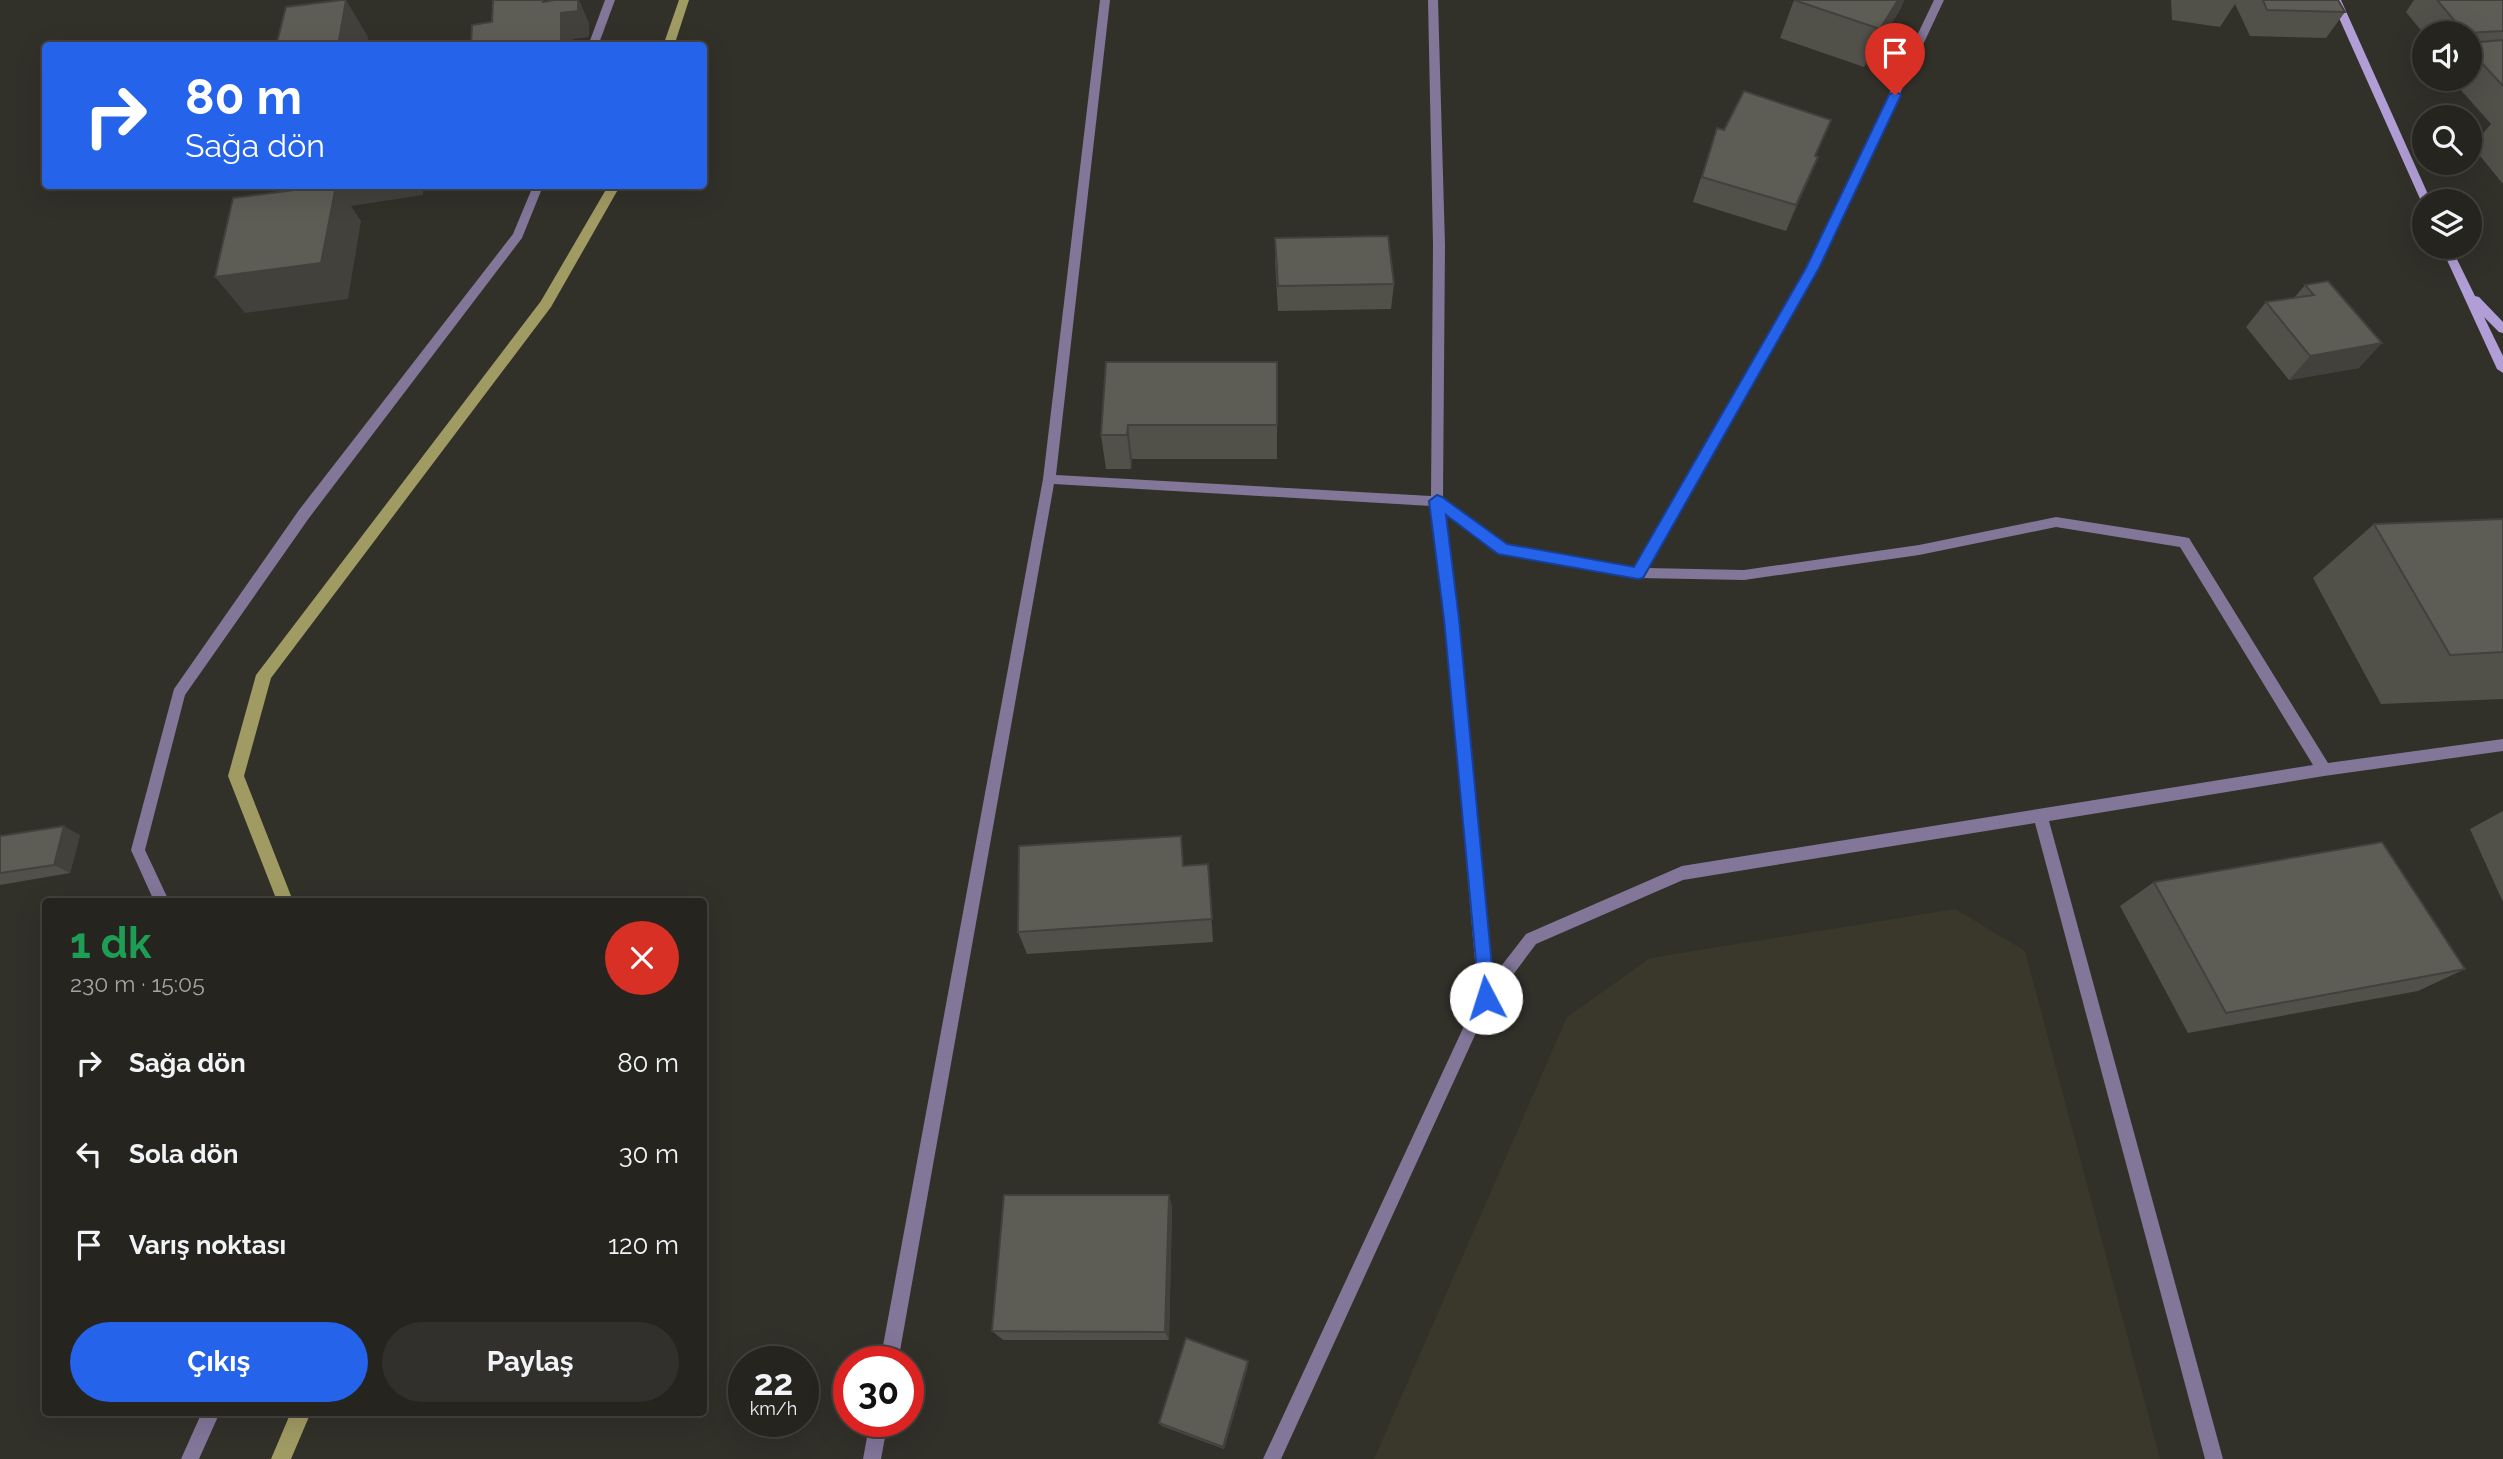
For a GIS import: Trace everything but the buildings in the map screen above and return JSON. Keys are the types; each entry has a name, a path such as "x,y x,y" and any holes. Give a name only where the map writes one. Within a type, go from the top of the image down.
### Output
{"street":[{"path":"594,42 610,0"},
{"path":"892,1346 1049,479 1105,0"},
{"path":"1433,0 1439,244 1437,501 1452,619 1486,998"},
{"path":"1638,573 1812,268 1939,0"},
{"path":"2336,0 2421,189"},
{"path":"160,898 138,850 179,693 304,514 519,235 537,189"},
{"path":"2452,259 2503,369"},
{"path":"2465,288 2503,329"},
{"path":"1049,479 1437,501 1503,550 1638,573 1744,575 1919,551 2056,522 2184,542 2324,770"},
{"path":"1272,1459 1480,1006 1531,939 1682,873 2324,770 2503,745"},
{"path":"2040,816 2214,1459"},
{"path":"190,1459 209,1416"},
{"path":"872,1459 876,1437"}],"shaded area":[{"path":"1955,909 2025,951 2160,1459 1374,1459 1567,1017 1650,958"}],"waterway":[{"path":"669,42 684,0"},
{"path":"284,898 236,776 264,675 546,304 612,189"},
{"path":"281,1459 299,1416"}],"route":[{"path":"1486,998 1452,619 1437,501 1503,550 1638,573 1812,268 1895,95"}]}
